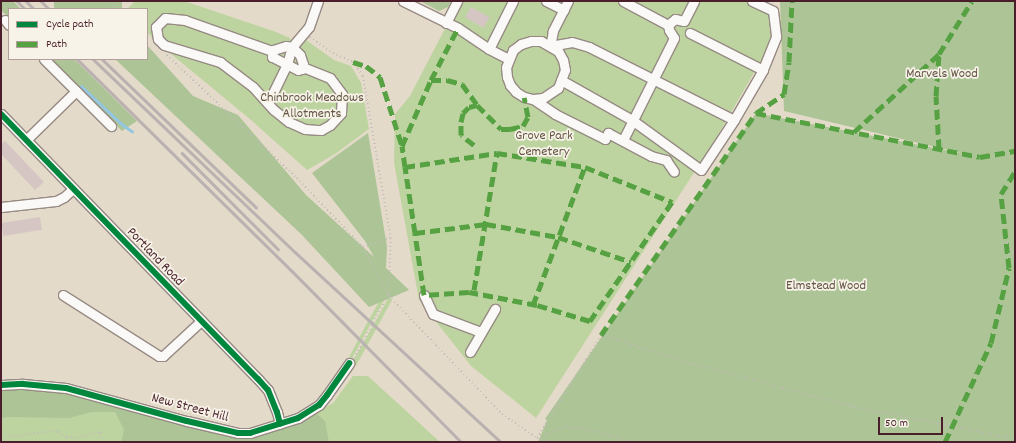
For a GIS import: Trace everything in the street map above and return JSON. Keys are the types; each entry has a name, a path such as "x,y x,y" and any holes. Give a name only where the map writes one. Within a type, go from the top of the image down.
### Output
{"street":[{"path":"268,102 287,64 292,47 303,36 309,27 318,1"},
{"path":"403,1 458,28 489,49 509,59"},
{"path":"446,23 457,1"},
{"path":"489,49 513,1"},
{"path":"546,1 564,10"},
{"path":"550,46 553,31 568,1"},
{"path":"684,21 694,1"},
{"path":"752,1 774,11"},
{"path":"561,80 632,120 701,170 734,120 763,70 776,37 773,1"},
{"path":"628,2 668,25 674,38"},
{"path":"165,18 185,20 272,51 286,46 292,47 300,55 303,67 330,78 341,90 342,110 330,125 316,131 305,129 280,115 253,87 220,62 164,45 158,39 156,27 165,18"},
{"path":"668,25 675,19 684,21 690,33 763,70"},
{"path":"674,38 682,39 690,33"},
{"path":"622,140 654,80 674,38"},
{"path":"533,99 543,98 558,88 565,70 563,60 558,51 541,41 531,40 521,44 513,50 506,68 506,77 510,85 520,95 533,99 555,114 605,139 608,132 652,156 666,160 674,172"},
{"path":"550,46 572,42 589,47 734,120"},
{"path":"272,51 274,59 298,70 303,67"},
{"path":"45,60 111,126"},
{"path":"26,140 76,91"},
{"name":"Portland Road","path":"1,114 268,390 280,424"},
{"path":"1,207 56,201 64,197 73,189"},
{"path":"63,295 159,356 163,356 201,321"},
{"path":"424,295 432,314 481,332"},
{"path":"470,352 495,309"},
{"name":"New Street Hill","path":"1,385 23,384 66,388 238,433 250,433 298,418 319,405 328,395 351,361"}],"path":[{"path":"303,36 353,62 363,76 391,238 389,296 384,302 351,361"},
{"path":"164,53 298,178 363,247 389,296 502,414 537,438 549,442"},
{"path":"363,247 391,238"},
{"path":"1007,242 1015,257"},
{"path":"537,438 601,335 690,363 854,407 1015,439"},
{"path":"537,438 566,426 597,432 629,442"},
{"path":"1,438 52,431 74,438 99,432 101,433 102,442"}],"green space":[{"path":"1,1 13,1 20,8 8,8 8,17 1,10"},
{"path":"54,1 122,1 122,8 54,8"},
{"name":"Chinbrook Meadows Allotments","path":"135,1 184,1 276,32 290,38 292,44 296,47 306,40 334,60 351,66 361,83 369,129 335,154 307,170 251,120 153,39 148,33 148,8 128,8"},
{"path":"420,1 451,1 448,7 439,11"},
{"name":"Grove Park Cemetery","path":"452,1 768,1 773,40 715,140 536,418 471,366 419,300 394,163 395,114 410,96 452,15"},
{"name":"Elmstead Wood","path":"780,1 1015,1 1015,442 538,442 547,420 545,419 756,113 965,154 784,111"},
{"path":"148,46 193,96 238,115 306,195 374,257 365,241 312,173 368,133 387,247 386,268 409,290 369,307 302,235 116,60 148,60"},
{"path":"51,60 75,60 137,121 122,131"},
{"path":"387,295 350,362 348,359 367,323 381,298"},
{"path":"389,297 392,300 356,366 352,363"},
{"path":"353,376 368,376 440,442 1,442 1,388 244,438 307,417 333,403"},
{"path":"1,387 61,390 244,436 315,412 325,421 329,442 121,442 124,430 115,412 92,412 69,418 1,418"}],"building":[{"path":"471,7 489,17 484,28 465,17"},
{"path":"5,141 44,182 35,190 1,154 1,144"},
{"path":"40,217 42,230 4,236 1,223"}],"waterway":[{"path":"81,86 123,125 132,131"}],"railway":[{"path":"17,1 24,8"},
{"path":"26,1 33,8"},
{"path":"41,1 48,8"},
{"path":"78,60 291,270 461,442"},
{"path":"94,60 295,252 501,442"},
{"path":"103,60 256,207"},
{"path":"182,153 278,249"}],"marked path":[{"path":"756,113 784,94 789,62 792,1"},
{"path":"854,132 939,54 972,1"},
{"path":"405,167 497,153 585,167 672,202 590,321 537,305 469,292 424,295 415,233 405,167 402,146 431,80 458,28"},
{"path":"939,54 936,96 939,149"},
{"path":"353,62 366,66 380,77 402,146"},
{"path":"431,80 447,80 462,84 477,105 501,129 510,129 523,126 528,117 524,97"},
{"path":"474,145 461,135 461,122 463,113 469,107 477,105"},
{"path":"601,335 756,113 980,157 1015,151"},
{"path":"474,290 497,153"},
{"path":"533,305 585,167"},
{"path":"945,442 991,343 1009,268 1001,194 1015,172"},
{"path":"415,233 486,224 558,237 631,262"}],"cycle path":[{"path":"1,114 268,390 280,424"},
{"path":"1,385 23,384 66,388 187,421 238,433 250,433 298,418 319,405 349,363"}],"park label":[{"name":"Marvels Wood","path":"942,74"}]}
